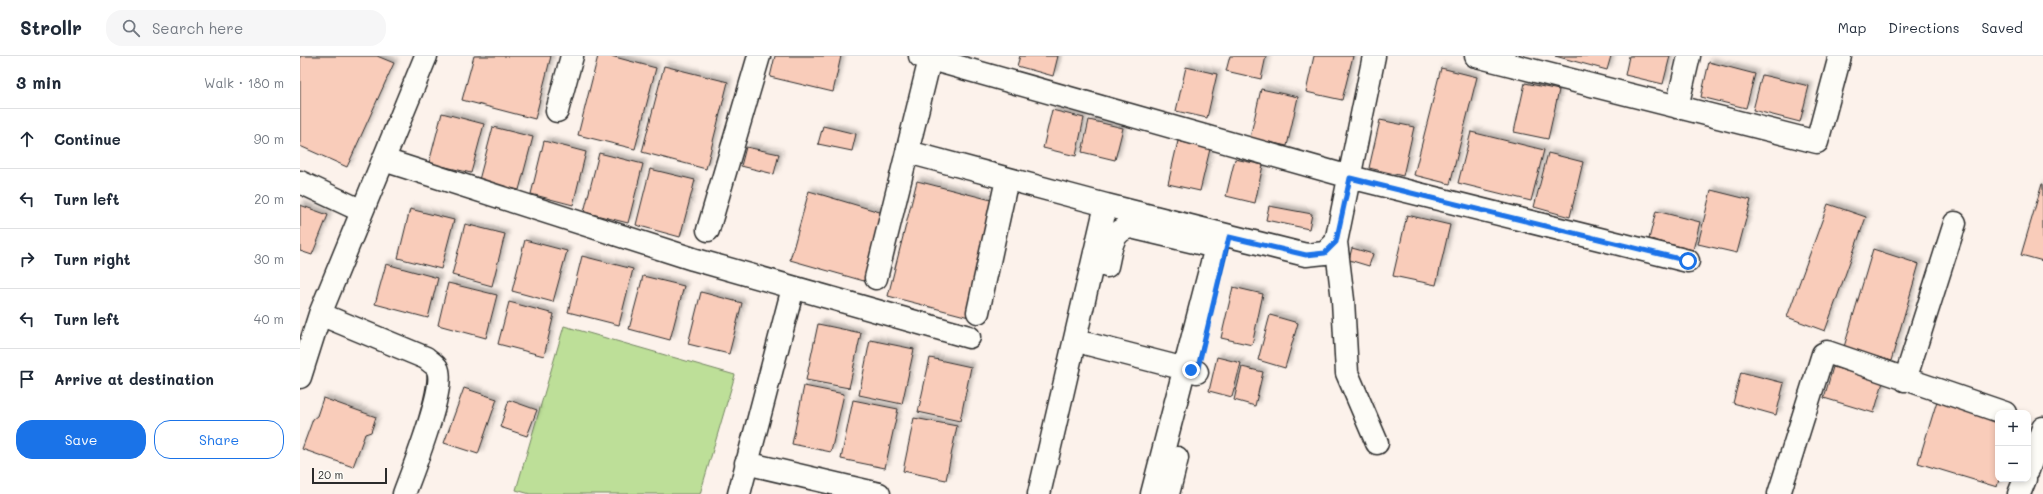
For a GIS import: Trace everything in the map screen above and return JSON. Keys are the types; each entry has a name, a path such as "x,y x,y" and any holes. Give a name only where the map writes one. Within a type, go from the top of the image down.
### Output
{"street":[{"path":"558,112 572,56"},
{"path":"708,230 760,56"},
{"path":"1374,56 1336,242 1343,300 1347,373 1377,443"},
{"path":"1476,56 1531,63 1677,108 1817,142 1840,56"},
{"path":"1677,108 1689,56"},
{"path":"301,374 320,314 384,160 423,57"},
{"path":"876,278 908,152 925,57 1350,178 1688,261"},
{"path":"908,152 1106,205 1223,244"},
{"path":"384,160 693,259 969,337"},
{"path":"978,312 1007,179"},
{"path":"300,182 362,211"},
{"path":"1039,494 1106,205"},
{"path":"1905,380 1955,223"},
{"path":"1051,494 1116,233 1123,228 1130,227 1223,244 1306,255 1325,253 1336,242"},
{"path":"1159,493 1223,244"},
{"path":"739,494 793,288"},
{"path":"320,314 426,358 438,368 440,381 437,398 404,494"},
{"path":"1088,344 1191,370"},
{"path":"1779,494 1823,354 1831,353 1905,380 1996,410"},
{"path":"2031,422 2043,427 2031,461"},
{"path":"746,463 879,494"},
{"path":"2019,494 2024,482"}],"green space":[{"path":"564,326 735,375 700,494 530,494 516,490"}],"building":[{"path":"300,56 377,56 394,63 347,167 300,146"},
{"path":"474,56 551,56 535,119 462,100"},
{"path":"598,56 611,56 656,68 635,149 578,135"},
{"path":"775,56 841,56 833,92 770,77"},
{"path":"1020,56 1058,56 1053,76 1017,66"},
{"path":"1230,56 1266,56 1261,79 1226,71"},
{"path":"1314,56 1353,56 1342,100 1306,92"},
{"path":"1555,56 1611,56 1607,70"},
{"path":"1629,56 1670,56 1663,84 1625,75"},
{"path":"1709,62 1755,74 1746,108 1701,97"},
{"path":"664,66 728,82 706,169 642,152"},
{"path":"1186,67 1217,74 1207,118 1176,111"},
{"path":"1441,68 1477,77 1450,184 1414,175"},
{"path":"1762,75 1809,86 1800,122 1753,110"},
{"path":"1525,83 1559,90 1548,139 1514,132"},
{"path":"1261,89 1298,97 1287,146 1250,138"},
{"path":"1052,110 1084,118 1076,156 1043,148"},
{"path":"442,113 484,124 471,173 429,163"},
{"path":"1089,120 1123,128 1115,160 1082,152"},
{"path":"1380,120 1414,127 1403,176 1369,168"},
{"path":"823,126 856,134 852,151 818,144"},
{"path":"493,127 533,137 519,190 479,180"},
{"path":"1471,132 1544,150 1531,201 1458,183"},
{"path":"544,141 586,152 573,205 531,194"},
{"path":"1178,141 1210,149 1200,191 1168,184"},
{"path":"746,147 779,154 774,174 741,166"},
{"path":"599,153 643,164 628,223 584,212"},
{"path":"1548,153 1583,162 1570,217 1534,207"},
{"path":"1235,159 1263,165 1255,203 1226,196"},
{"path":"650,169 695,180 680,237 636,225"},
{"path":"917,181 999,202 969,317 888,296"},
{"path":"2043,184 2043,261 2021,255"},
{"path":"1711,190 1751,200 1737,253 1698,244"},
{"path":"809,191 883,213 864,281 790,260"},
{"path":"1828,204 1866,217 1825,331 1787,317"},
{"path":"300,205 328,215 312,255 300,251"},
{"path":"1269,206 1312,214 1309,229 1266,220"},
{"path":"410,209 454,220 441,269 398,258"},
{"path":"1656,211 1700,222 1693,250 1649,239"},
{"path":"1407,215 1450,225 1436,285 1393,276"},
{"path":"465,224 505,234 492,286 452,275"},
{"path":"525,240 567,251 553,302 512,291"},
{"path":"1352,248 1373,254 1369,266 1349,260"},
{"path":"1873,249 1919,264 1891,361 1844,347"},
{"path":"582,256 633,269 619,325 568,312"},
{"path":"386,264 438,278 428,318 375,304"},
{"path":"643,276 684,286 670,340 629,329"},
{"path":"448,283 497,295 486,338 438,325"},
{"path":"1233,287 1263,294 1252,345 1221,338"},
{"path":"701,292 742,303 729,354 688,344"},
{"path":"509,302 554,314 544,356 498,344"},
{"path":"1270,315 1298,323 1285,368 1258,360"},
{"path":"818,324 861,333 849,388 806,380"},
{"path":"870,340 914,349 902,404 859,395"},
{"path":"1217,357 1241,363 1232,397 1209,391"},
{"path":"930,358 971,367 960,421 918,412"},
{"path":"1242,367 1263,372 1255,406 1234,400"},
{"path":"1833,367 1883,382 1874,413 1824,398"},
{"path":"1741,372 1784,383 1776,415 1733,403"},
{"path":"804,386 844,394 831,452 792,444"},
{"path":"464,388 497,399 478,454 444,443"},
{"path":"323,398 376,417 371,432 365,434 353,467 302,449 313,419 317,416"},
{"path":"509,400 537,410 527,436 500,427"},
{"path":"853,400 898,409 885,468 841,459"},
{"path":"1937,401 1995,418 1995,482 1998,482 1997,487 1918,463"},
{"path":"914,418 957,426 946,480 903,471"}],"route":[{"path":"1191,370 1197,372 1229,237 1306,255 1325,253 1336,242 1350,178 1688,261"}]}
